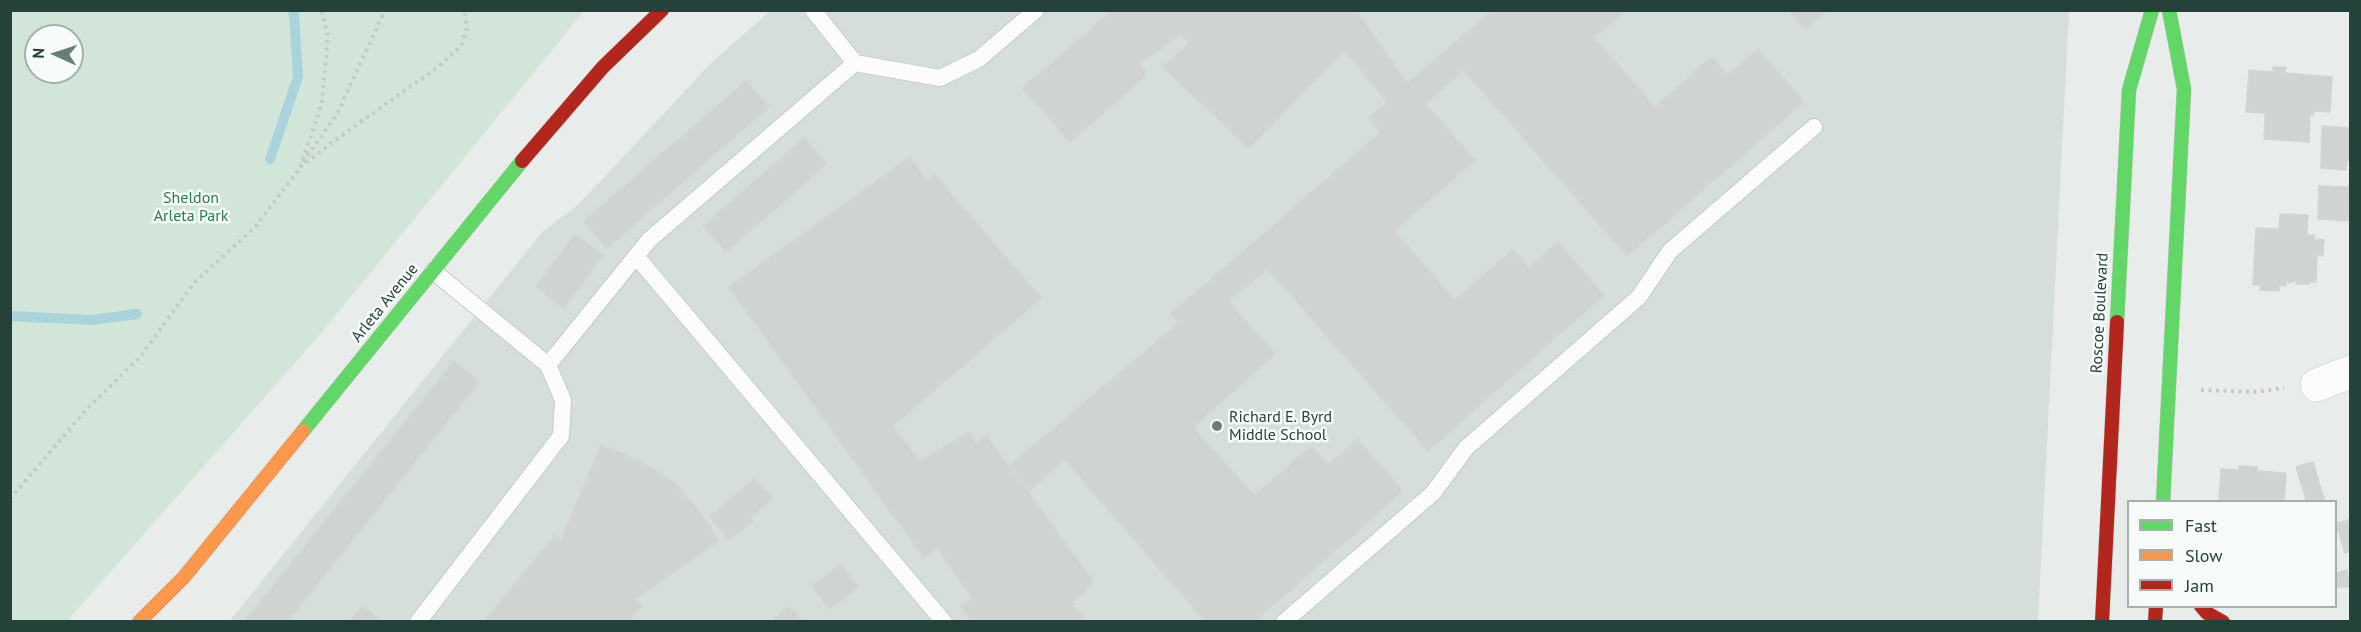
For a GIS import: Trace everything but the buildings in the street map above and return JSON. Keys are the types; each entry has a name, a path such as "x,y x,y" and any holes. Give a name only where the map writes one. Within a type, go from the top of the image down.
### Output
{"main road":[{"name":"Arleta Avenue","path":"145,619 184,577 535,145 603,67 662,10"},
{"name":"Roscoe Boulevard","path":"2102,621 2129,90 2152,10"},
{"path":"2163,500 2184,89 2169,10"},
{"path":"2202,608 2206,613 2223,621"}],"street":[{"path":"2317,385 2350,372"}],"lane":[{"path":"813,10 855,63 940,78 979,59 1036,10"},
{"path":"548,364 649,240 855,63"},
{"path":"1284,621 1433,493 1466,448 1639,297 1670,251 1814,127"},
{"path":"636,256 944,621"},
{"path":"418,621 561,436 563,400 548,364 433,271"}],"path":[{"path":"300,168 322,103 328,36 321,10"},
{"path":"10,499 85,411 140,357 194,282 255,227 337,114 385,10"},
{"path":"300,168 438,67 461,46 467,28 464,10"},
{"path":"2167,389 2254,392 2317,385"}],"shaded area":[{"name":"Richard E. Byrd Middle School","path":"770,11 2069,11 2038,621 229,622 543,231 579,204 712,62"}],"green space":[{"name":"Sheldon Arleta Park","path":"10,11 584,11 318,337 67,621 11,621"}],"waterway":[{"path":"270,159 298,77 292,10"},
{"path":"10,316 92,320 137,314"}],"traffic: fast":[{"path":"2117,322 2129,90 2152,10"},
{"path":"2163,500 2184,89 2169,10"},
{"path":"303,431 522,161"}],"traffic: slow":[{"path":"139,622 184,577 303,431"}],"traffic: jam":[{"path":"522,161 603,67 662,10"},
{"path":"2102,622 2117,322"},
{"path":"2155,622 2156,608"},
{"path":"2203,608 2223,622"}],"place":[{"name":"Richard E. Byrd Middle School","path":"1217,426"}]}
